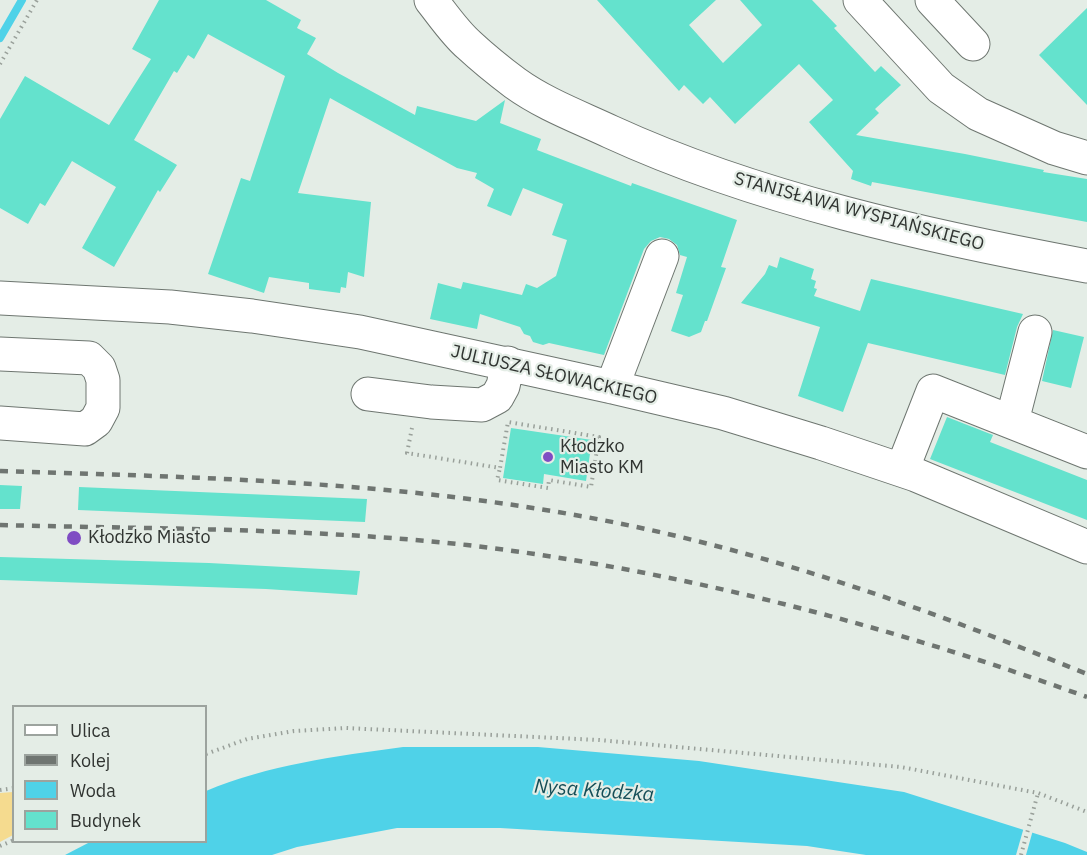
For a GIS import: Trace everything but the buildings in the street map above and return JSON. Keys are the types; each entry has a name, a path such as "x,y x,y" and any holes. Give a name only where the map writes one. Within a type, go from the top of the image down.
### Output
{"street":[{"name":"STANISŁAWA WYSPIAŃSKIEGO","path":"431,0 468,44 515,83 552,106 645,148 713,173 799,200 886,223 1087,266"},
{"path":"860,0 941,87 978,114 1054,148 1087,158"},
{"path":"932,0 973,44"},
{"path":"612,387 662,256"},
{"name":"JULIUSZA SŁOWACKIEGO","path":"0,297 170,307 252,316 360,332 508,363 723,413 821,443 902,470 1087,547"},
{"path":"1012,421 1035,332"},
{"path":"0,354 89,358 99,368 103,380 103,408 96,421 85,429 0,423"},
{"path":"369,394 483,405 497,397 508,363"},
{"path":"902,470 933,391 1087,452"}],"path":[{"path":"0,64 37,0"},
{"path":"417,400 407,453 500,468"},
{"path":"508,422 599,437 591,487 549,480 548,488 498,480 500,468 508,422"},
{"path":"207,754 247,739 294,731 346,728 599,740 900,767 1038,793 1087,813"},
{"path":"1020,855 1038,793"}],"shaded area":[{"path":"12,792 12,836 0,842 0,793"}],"water":[{"name":"Nysa Kłodzka","path":"403,747 538,747 699,761 904,792 1065,843 1087,852 1087,855 866,855 807,846 500,828 397,828 297,847 272,855 65,855 88,843 207,843 207,791 254,774 328,758"}],"pier":[{"path":"1024,827 1033,830 1026,855 1016,855"}],"waterway":[{"path":"0,38 22,0"}],"railway":[{"path":"0,471 288,482 432,495 575,515 706,543 771,561 899,602 1087,674"},
{"path":"0,525 350,535 467,545 546,556 625,569 781,603 935,646 1087,697"}],"place":[{"name":"Kłodzko Miasto KM","path":"548,457"},
{"name":"Kłodzko Miasto","path":"74,538"}]}
